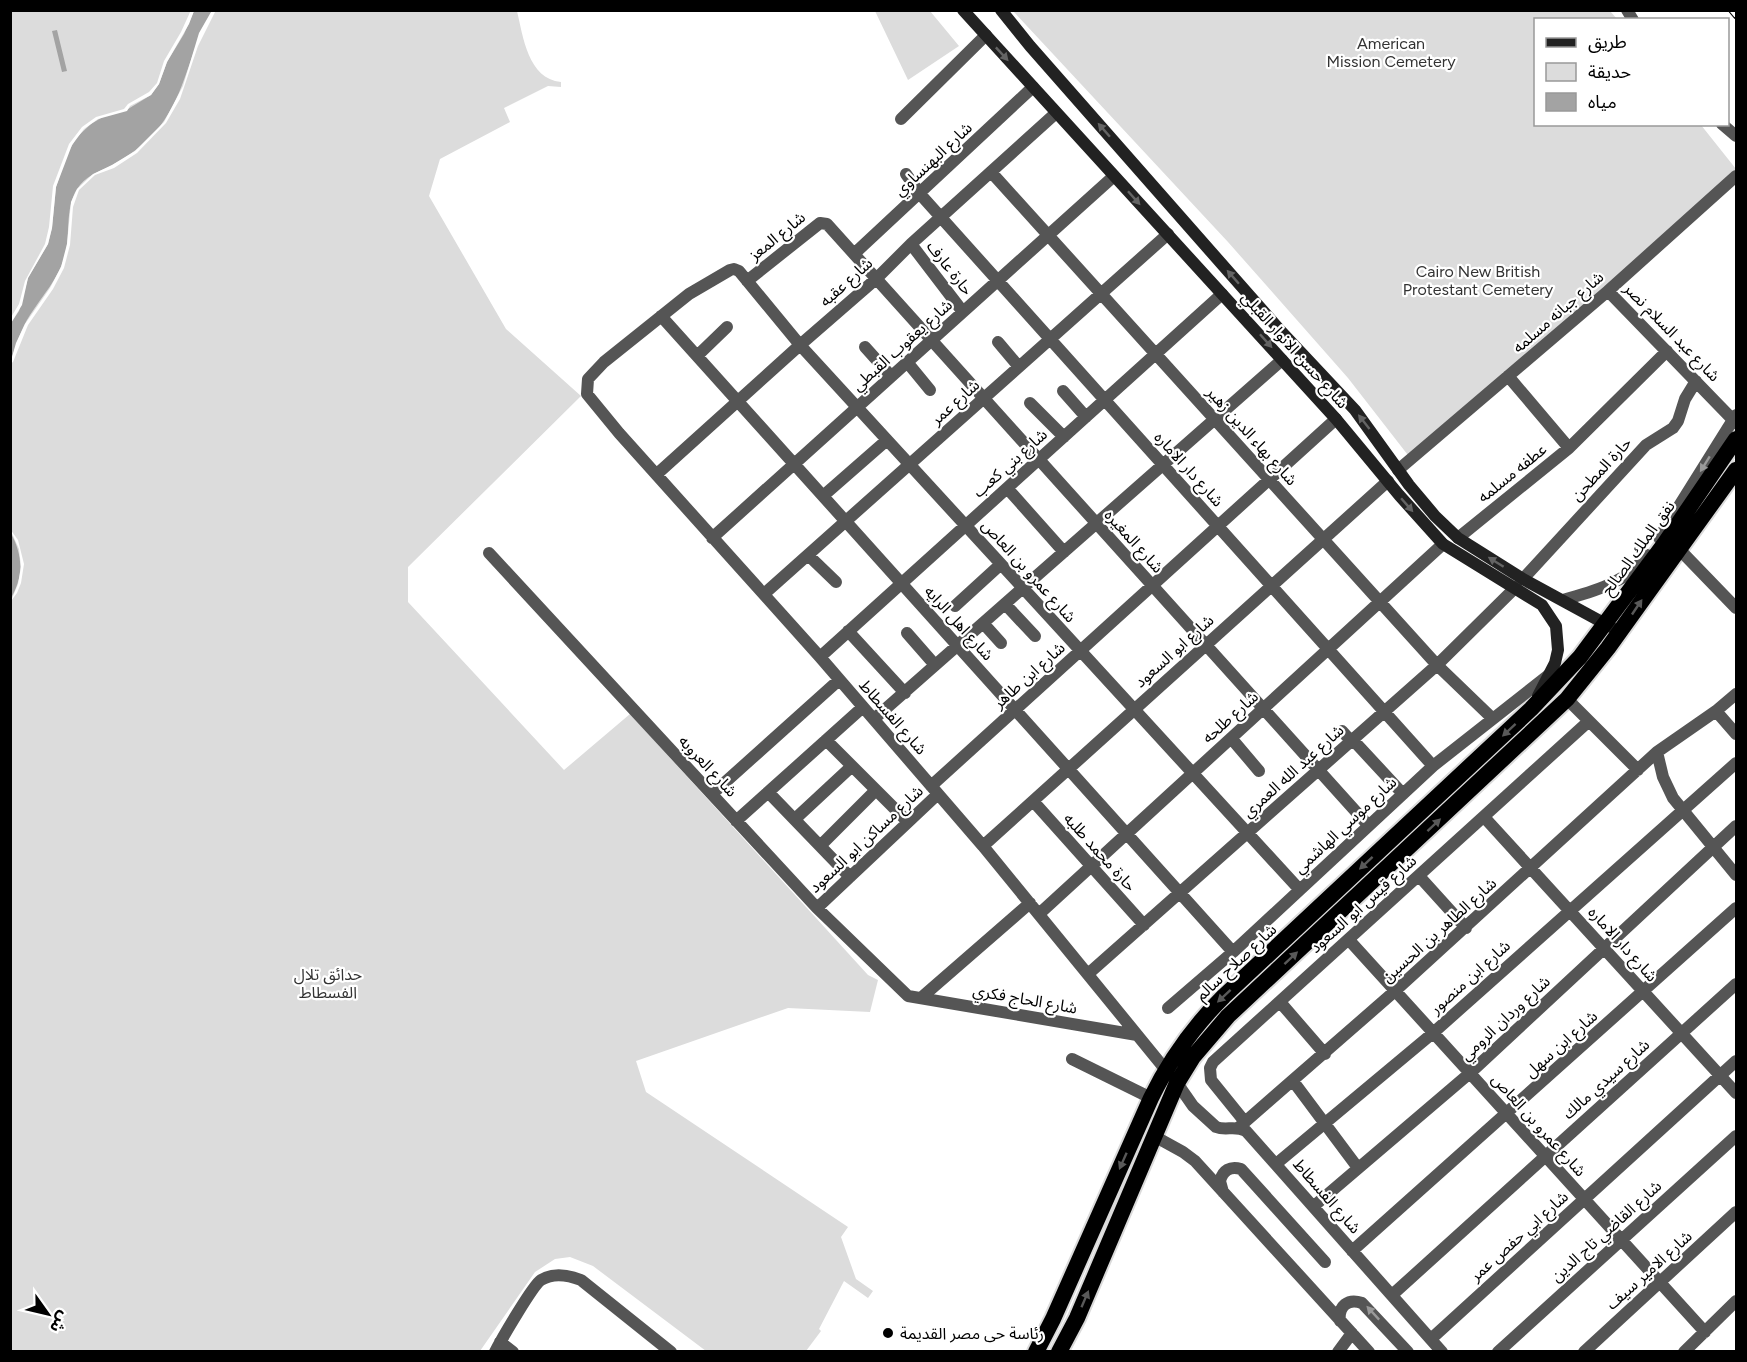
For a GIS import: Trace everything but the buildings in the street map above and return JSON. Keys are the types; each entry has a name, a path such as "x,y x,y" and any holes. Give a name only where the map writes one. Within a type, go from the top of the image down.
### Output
{"highway":[{"name":"نفق الملك الصالح","path":"1557,674 1605,623 1668,543 1737,439"},
{"name":"نفق الملك الصالح","path":"1572,693 1620,632 1668,543 1737,470"},
{"name":"شارع صلاح سالم","path":"1036,1352 1165,1069 1196,1025 1224,996 1531,709 1557,674"},
{"name":"شارع صلاح سالم","path":"1059,1352 1077,1318 1177,1083 1193,1056 1228,1016 1572,693"}],"main road":[{"name":"شارع حسن الانوار القبلي","path":"963,10 1336,419 1443,544 1520,583 1563,600 1620,632"},
{"name":"شارع حسن الانوار القبلي","path":"1001,10 1029,46 1278,328 1355,410 1398,470 1435,516 1458,538 1520,583 1542,605 1556,626 1557,674"}],"street":[{"path":"901,119 986,35"},
{"name":"شارع البهنساوي","path":"854,254 1033,87"},
{"name":"شارع عقبه","path":"657,474 876,279 911,244 1056,113"},
{"path":"1724,126 1737,136"},
{"name":"شارع بهاء الدين زهير","path":"991,172 1437,665 1492,718"},
{"name":"شارع دار الاماره","path":"906,174 920,194 1433,766"},
{"name":"شارع يعقوب القبطي","path":"712,538 1114,176"},
{"name":"شارع جبانه مسلمه","path":"1398,470 1608,291 1737,176"},
{"name":"شارع المعز","path":"743,276 824,222 876,279"},
{"name":"شارع عمر","path":"764,594 1168,234"},
{"name":"حارة عارف","path":"911,244 963,312"},
{"path":"661,316 690,294 730,270 735,269 743,276"},
{"name":"شارع عمرو بن العاص","path":"743,276 800,345 1299,889"},
{"name":"شارع المغيره","path":"876,279 1368,825"},
{"name":"شارع عبد السلام نصر","path":"1608,291 1736,419"},
{"name":"شارع بني كعب","path":"820,657 1222,294"},
{"name":"شارع اهل الرايه","path":"661,316 1233,952"},
{"name":"شارع الفسطاط","path":"661,316 596,370 588,379 587,394 619,433 863,706 983,846 1165,1069"},
{"path":"697,356 727,327"},
{"path":"998,342 1018,367"},
{"path":"865,347 891,376"},
{"path":"1569,448 1667,351"},
{"path":"874,719 1282,360"},
{"path":"907,362 930,390"},
{"name":"عطفه مسلمه","path":"1458,538 1569,448 1508,376"},
{"name":"حارة المطحن","path":"1520,583 1646,445 1673,428 1678,421 1685,399 1696,381"},
{"path":"1064,391 1086,417"},
{"path":"1030,402 1064,437"},
{"name":"شارع ابن طاهر","path":"935,790 1015,710 1336,419"},
{"path":"1563,600 1622,579 1668,543 1736,419"},
{"path":"823,496 887,440"},
{"name":"شارع ابو السعود","path":"983,846 1388,481"},
{"path":"1007,488 1064,552"},
{"path":"1668,543 1737,608"},
{"name":"شارع طلحه","path":"1039,914 1443,544"},
{"name":"شارع العروبه","path":"489,553 817,908 908,996"},
{"path":"808,555 836,582"},
{"path":"955,606 1001,564"},
{"name":"شارع عبد الله العمري","path":"1088,974 1437,665 1520,583"},
{"path":"1005,604 1035,636"},
{"path":"983,624 1001,643"},
{"path":"848,631 904,693"},
{"path":"907,633 935,665"},
{"name":"شارع موسي الهاشمي","path":"1168,1008 1233,952 1433,766 1492,718 1557,674"},
{"path":"712,794 839,680"},
{"path":"1572,693 1589,721 1638,770"},
{"name":"شارع الطاهر بن الحسين","path":"1242,1125 1532,869 1657,752 1737,694"},
{"path":"736,821 863,706"},
{"path":"1716,711 1737,734"},
{"name":"شارع قيس ابو السعود","path":"1242,1125 1211,1080 1210,1068 1213,1062 1589,721"},
{"path":"1342,731 1403,794"},
{"path":"1231,738 1259,771"},
{"path":"826,740 908,822"},
{"path":"1657,752 1666,788 1737,875"},
{"name":"شارع ابن منصور","path":"1276,1164 1433,1033 1737,763"},
{"path":"795,819 852,766"},
{"path":"820,846 876,790"},
{"name":"شارع مساكن ابو السعود","path":"817,908 908,822 935,790"},
{"path":"768,792 850,877"},
{"name":"حارة محمد طلبه","path":"1033,801 1144,925"},
{"name":"شارع دار الاماره","path":"1484,817 1737,1093"},
{"name":"شارع وردان الرومي","path":"1314,1206 1470,1073 1737,826"},
{"path":"1419,876 1466,928"},
{"path":"922,997 1030,903"},
{"name":"شارع ابن سهل","path":"1352,1251 1737,908"},
{"name":"شارع عمرو بن العاص","path":"1349,940 1705,1332"},
{"name":"شارع سيدي مالك","path":"1392,1295 1737,984"},
{"name":"شارع الحاج فكري","path":"908,996 1137,1035"},
{"path":"1280,1002 1325,1054"},
{"path":"1072,1059 1151,1098"},
{"name":"شارع ابي حفص عمر","path":"1431,1339 1737,1061"},
{"path":"1293,1081 1358,1168"},
{"name":"شارع الفسطاط","path":"1177,1083 1193,1106 1216,1127 1221,1129 1242,1125 1442,1352"},
{"path":"1154,1136 1189,1156 1369,1352"},
{"name":"شارع القاضي تاج الدين","path":"1498,1352 1737,1136"},
{"path":"1223,1192 1220,1181 1225,1171 1235,1167 1241,1169 1325,1262"},
{"name":"شارع الامير سيف","path":"1584,1352 1737,1212"},
{"path":"513,1352 498,1347 539,1281 555,1275 572,1276 581,1280 671,1352"},
{"path":"1340,1321 1339,1313 1344,1305 1353,1301 1362,1303 1408,1352"},
{"path":"1684,1352 1737,1302"},
{"path":"1338,1352 1352,1333"}],"green space":[{"name":"حدائق تلال الفسطاط","path":"10,11 517,11 525,44 534,65 550,79 561,82 561,87 548,86 504,108 510,122 440,159 429,196 506,329 581,396 408,567 408,602 564,770 630,714 868,975 878,980 870,1012 788,1008 636,1061 646,1092 848,1227 841,1237 856,1279 873,1291 868,1298 844,1281 819,1329 821,1331 806,1351 706,1351 593,1266 570,1257 555,1259 535,1272 480,1351 11,1351"},
{"path":"875,11 930,11 959,46 908,80"},
{"path":"1013,11 1610,11 1616,18 1534,18 1534,126 1702,126 1736,169 1736,176 1411,459 1348,378 1228,242"}],"water":[{"path":"194,11 213,11 199,37 173,106 155,132 136,150 87,178 80,185 72,201 67,247 62,264 27,320 11,361 11,323 19,311 28,278 48,244 56,187 67,154 77,137 91,124 106,115 128,109 151,95 159,84 167,62 184,34"},
{"path":"57,30 67,71 62,72 52,31"},
{"path":"10,532 17,548 20,565 18,582 11,598"}],"pier":[{"path":"191,10 194,11 189,24 167,62 159,84 151,95 130,106 127,111 98,119 84,129 72,145 56,187 48,244 28,278 22,305 11,323 10,319 19,304 25,281 45,244 53,186 69,144 82,127 96,117 124,109 128,104 149,92 157,83 164,61"},
{"path":"216,10 198,46 180,99 166,123 137,153 114,168 95,175 79,190 73,207 70,245 64,268 53,289 28,325 13,362 10,364 25,324 50,288 61,267 67,244 71,202 77,189 93,174 135,151 164,122 183,86 199,33 211,12"},
{"path":"10,529 18,540 24,564 21,583 11,601 18,584 21,567 19,549"}],"railway":[{"path":"1731,10 1736,16"}],"place":[{"name":"رئاسة حى مصر القديمة","path":"888,1333"}],"park label":[{"name":"American Mission Cemetery","path":"1391,52"},
{"name":"Cairo New British Protestant Cemetery","path":"1478,280"}]}
